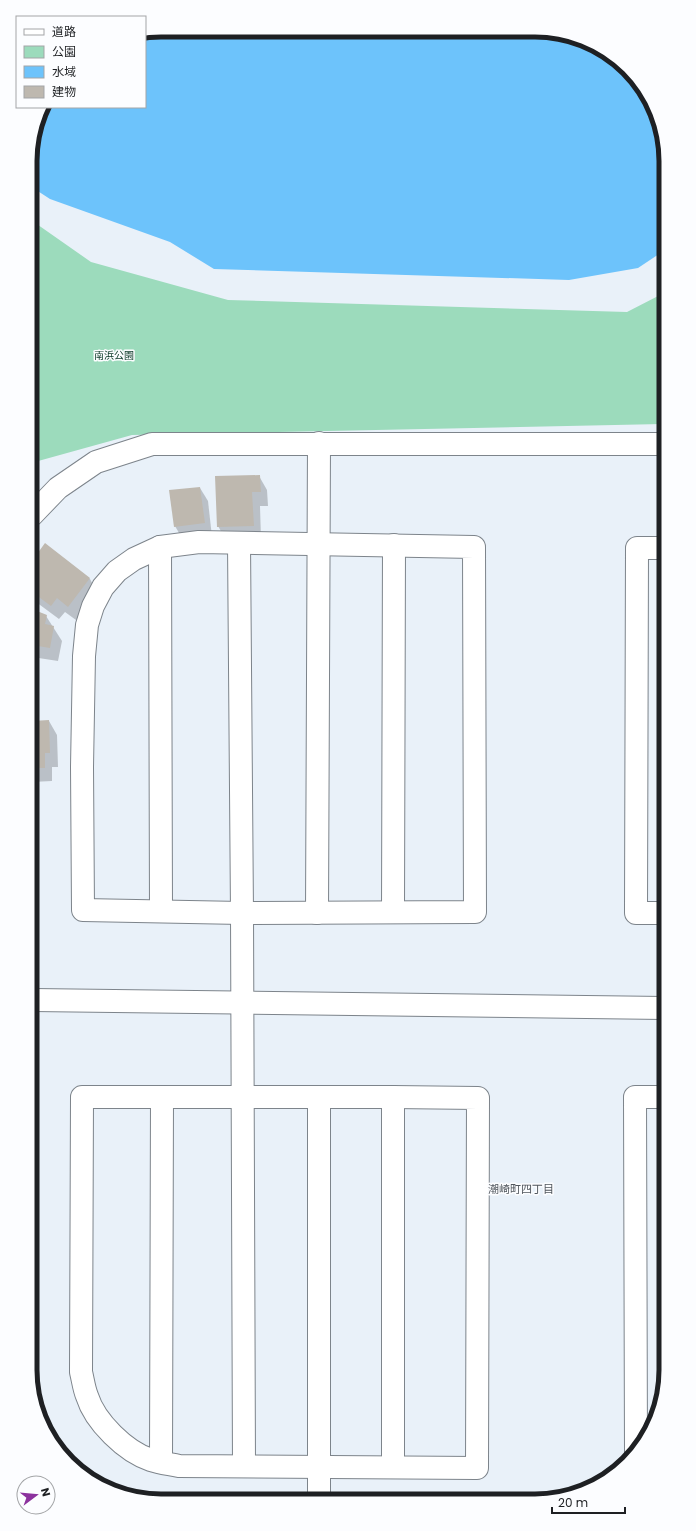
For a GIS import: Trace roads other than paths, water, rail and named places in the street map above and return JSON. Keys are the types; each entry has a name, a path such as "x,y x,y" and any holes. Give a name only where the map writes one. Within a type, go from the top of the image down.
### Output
{"street":[{"path":"317,913 320,443"},
{"path":"37,509 58,488 96,462 152,444 659,444"},
{"path":"199,542 320,544 474,547 475,912 242,913 83,910 82,775 84,656 87,625 93,606 103,588 117,571 134,559 160,547 199,542"},
{"path":"238,543 242,913 244,1466"},
{"path":"393,912 394,545"},
{"path":"160,547 161,911"},
{"path":"659,548 637,548 636,913 659,913"},
{"path":"37,1000 242,1004 659,1008"},
{"path":"82,1097 162,1097 478,1098 477,1468 178,1466 151,1460 130,1449 114,1436 100,1421 87,1398 81,1372 82,1097"},
{"path":"161,1462 162,1097"},
{"path":"393,1097 393,1467"},
{"path":"636,1442 635,1097 659,1097"},
{"path":"318,1098 319,1494"}],"water":[{"path":"146,38 551,38 575,44 604,58 628,79 638,92 650,114 658,145 659,254 638,268 569,280 214,269 170,242 50,199 37,191 38,145 41,129 49,108 146,108"}],"district":[{"name":"潮崎町四丁目","path":"521,1189"}],"park label":[{"name":"南浜公園","path":"114,355"}]}
